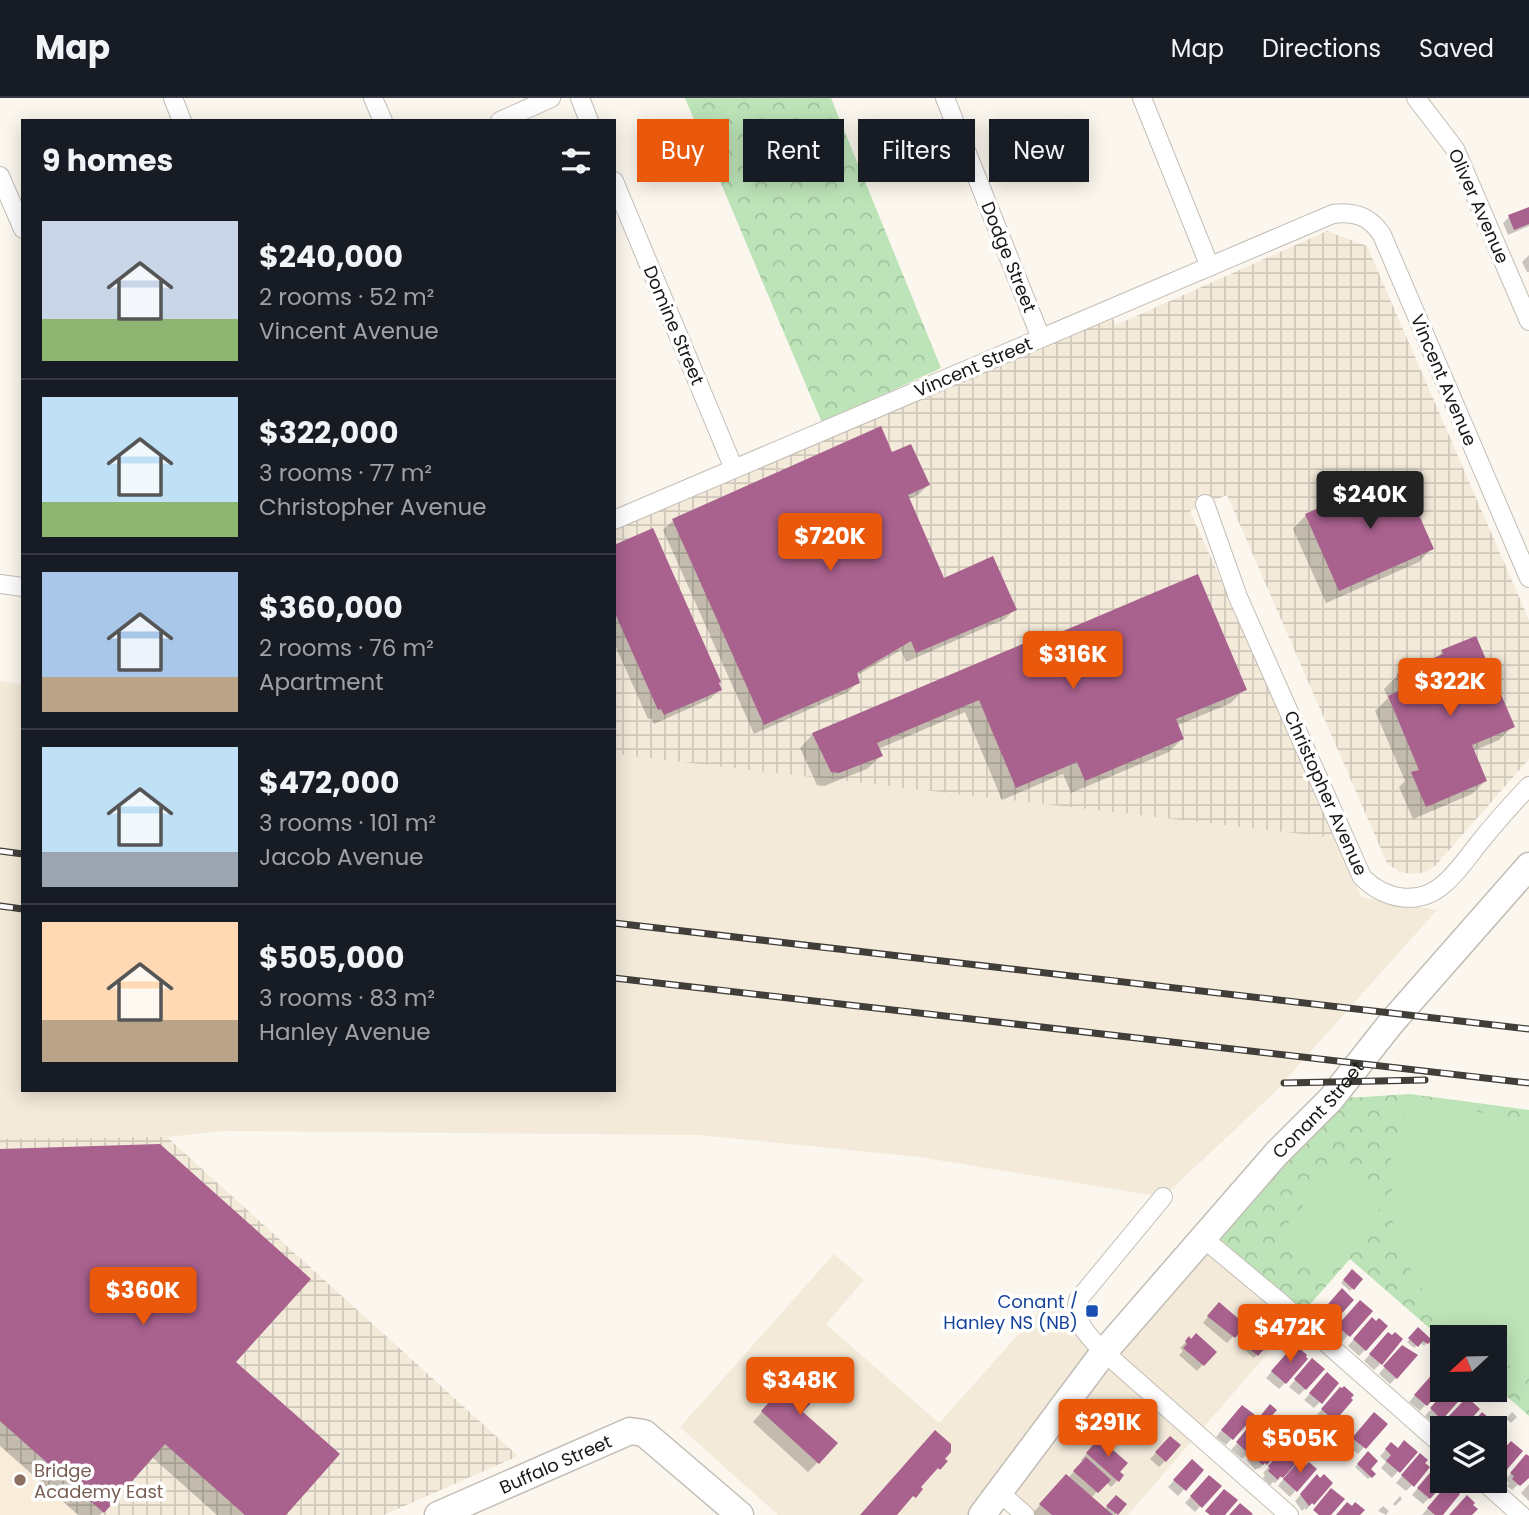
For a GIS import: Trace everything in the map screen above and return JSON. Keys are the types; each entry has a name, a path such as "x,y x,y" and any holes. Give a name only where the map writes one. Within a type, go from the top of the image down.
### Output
{"main road":[{"name":"Conant Street","path":"982,1515 1104,1352 1277,1153 1331,1099 1391,1023 1529,866"},
{"name":"Buffalo Street","path":"443,1514 622,1433 635,1431 644,1433 740,1515"}],"street":[{"path":"173,98 181,119"},
{"path":"373,98 382,119"},
{"path":"504,119 551,98"},
{"path":"580,98 588,119"},
{"name":"Dodge Street","path":"945,98 1041,338"},
{"path":"1142,98 1210,267"},
{"name":"Oliver Avenue","path":"1416,98 1455,149 1529,321"},
{"path":"0,176 21,224"},
{"name":"Domine Street","path":"616,186 734,469"},
{"name":"Vincent Avenue","path":"1333,214 1347,212 1360,215 1372,222 1382,235 1529,578"},
{"name":"Vincent Street","path":"616,519 1333,214"},
{"name":"Christopher Avenue","path":"1205,504 1238,597 1362,877 1371,886 1395,897 1414,898 1442,887 1529,786"},
{"path":"0,584 21,587"},
{"path":"1163,1197 1078,1300 1076,1310 1084,1331 1104,1352 1289,1515"},
{"path":"1203,1238 1430,1434"},
{"path":"999,1492 1025,1515"},
{"path":"1496,1493 1521,1515"}],"shaded area":[{"path":"1327,231 1367,246 1529,620 1529,759 1435,866 1426,872 1413,874 1399,872 1387,863 1227,495 1190,511 1337,838 616,754 616,528 1110,312 1116,325"},
{"path":"0,681 21,684 21,1092 616,1092 616,753 1337,838 1361,897 1437,910 1272,1095 1163,1197 919,1157 698,1135 223,1131 167,1137 0,1145"},
{"path":"167,1137 518,1456 384,1515 79,1515 0,1445 0,1139"},
{"path":"1203,1238 1298,1318 1128,1515 1025,1515 999,1492 982,1515 778,1515 680,1427 834,1254 864,1280 826,1324 939,1423 1049,1300 1104,1352"},
{"name":"Bridge Academy East","path":"0,1445 79,1515 0,1515"}],"green space":[{"path":"685,98 831,98 840,119 743,119 743,182 844,182 844,130 858,164 858,182 865,182 941,368 822,423 720,182 729,182 729,119 694,119"},
{"path":"1410,1094 1529,1110 1529,1416 1507,1397 1507,1325 1430,1325 1430,1329 1350,1259 1298,1318 1203,1238 1331,1099"},
{"path":"1410,1094 1529,1125 1529,1375 1507,1365 1507,1325 1449,1325 1415,1280 1392,1219 1391,1153"},
{"path":"1339,1164 1384,1204 1326,1268 1283,1229"}],"building":[{"path":"1529,207 1529,224 1514,230 1508,215"},
{"path":"881,426 892,452 911,444 930,485 908,495 944,578 993,556 1017,610 916,653 911,641 857,673 860,683 764,725 672,519"},
{"path":"1400,472 1434,549 1339,591 1305,514"},
{"path":"653,528 721,682 719,683 722,690 664,715 661,709 658,710 616,616 616,544"},
{"path":"1198,574 1247,690 1176,719 1184,739 1085,781 1077,762 1016,788 979,700 877,743 883,756 839,773 831,772 812,733 1037,638 1044,654 1067,644 1061,632"},
{"path":"1476,636 1515,727 1472,745 1487,781 1426,807 1411,772 1419,770 1388,696 1403,689 1397,674 1443,654 1441,650"},
{"path":"160,1144 311,1279 236,1362 340,1454 286,1515 245,1515 165,1444 104,1513 0,1421 0,1149"},
{"path":"1352,1269 1363,1279 1354,1290 1343,1280"},
{"path":"1342,1288 1354,1300 1334,1322 1322,1311"},
{"path":"1360,1300 1373,1311 1350,1337 1337,1326"},
{"path":"1219,1302 1246,1325 1235,1338 1207,1316"},
{"path":"1372,1317 1376,1321 1379,1318 1388,1326 1366,1351 1353,1339"},
{"path":"1418,1327 1430,1338 1430,1342 1428,1344 1423,1341 1418,1347 1408,1338"},
{"path":"1388,1332 1392,1335 1395,1332 1403,1339 1382,1365 1369,1354"},
{"path":"1196,1333 1217,1352 1204,1366 1183,1348 1189,1336 1191,1339"},
{"path":"1254,1333 1268,1345 1258,1356 1244,1344"},
{"path":"1402,1345 1418,1355 1397,1379 1383,1366"},
{"path":"1293,1346 1297,1346 1308,1359 1286,1384 1271,1371"},
{"path":"1312,1358 1325,1369 1306,1390 1294,1379"},
{"path":"798,1370 821,1391 803,1412 838,1443 819,1464 761,1411"},
{"path":"1327,1372 1339,1383 1322,1404 1309,1393"},
{"path":"1430,1377 1431,1402 1427,1406 1414,1395"},
{"path":"1344,1386 1354,1395 1351,1398 1353,1400 1335,1421 1321,1409 1340,1387"},
{"path":"1435,1402 1458,1402 1446,1416 1438,1416 1430,1408"},
{"path":"1462,1402 1472,1402 1480,1409 1474,1416 1449,1416"},
{"path":"1270,1404 1277,1410 1268,1420 1261,1415"},
{"path":"1242,1405 1255,1415 1233,1440 1221,1430"},
{"path":"1374,1412 1388,1424 1366,1449 1352,1438"},
{"path":"1257,1417 1271,1429 1249,1454 1236,1442"},
{"path":"935,1430 951,1444 951,1452 945,1459 948,1461 921,1487 923,1489 916,1498 913,1496 897,1515 860,1515"},
{"path":"1273,1430 1287,1442 1267,1465 1263,1465 1252,1456 1253,1452"},
{"path":"1170,1436 1181,1445 1166,1462 1155,1452"},
{"path":"1099,1438 1128,1463 1120,1472 1124,1475 1119,1482 1086,1453"},
{"path":"1404,1440 1418,1452 1400,1473 1386,1461 1391,1455 1385,1449 1391,1442 1398,1448"},
{"path":"1511,1441 1523,1451 1507,1470 1507,1445"},
{"path":"1288,1443 1302,1456 1283,1478 1280,1476 1278,1480 1268,1471 1268,1466"},
{"path":"1368,1451 1378,1461 1371,1469 1376,1474 1372,1478 1357,1464"},
{"path":"1420,1453 1428,1460 1425,1463 1430,1467 1414,1487 1401,1475"},
{"path":"1526,1454 1529,1456 1529,1478 1520,1486 1510,1473"},
{"path":"1086,1457 1111,1480 1098,1493 1073,1471"},
{"path":"1192,1459 1204,1470 1186,1491 1173,1480"},
{"path":"1300,1460 1306,1465 1309,1462 1317,1469 1297,1492 1283,1479"},
{"path":"1430,1473 1430,1493 1435,1493 1430,1499 1417,1488"},
{"path":"1066,1474 1113,1515 1052,1515 1039,1504"},
{"path":"1317,1474 1320,1478 1324,1474 1333,1483 1314,1505 1312,1503 1309,1506 1300,1494"},
{"path":"1209,1475 1222,1486 1202,1508 1190,1496"},
{"path":"1331,1488 1345,1499 1331,1515 1319,1515 1313,1510"},
{"path":"1224,1489 1238,1500 1225,1515 1210,1515 1205,1511"},
{"path":"1440,1493 1460,1494 1443,1515 1435,1515 1427,1508"},
{"path":"1116,1495 1127,1504 1118,1515 1106,1506"},
{"path":"1467,1495 1478,1509 1472,1515 1449,1515"},
{"path":"1347,1502 1352,1506 1355,1502 1365,1510 1360,1515 1336,1515"},
{"path":"1240,1503 1253,1514 1229,1515"}],"railway":[{"path":"0,851 21,854"},
{"path":"0,906 21,909"},
{"path":"616,923 1529,1029"},
{"path":"616,978 1529,1083"},
{"path":"1284,1083 1425,1080"}],"place":[{"name":"Conant / Hanley NS (NB)","path":"1092,1311"},
{"name":"Bridge Academy East","path":"20,1480"}]}
